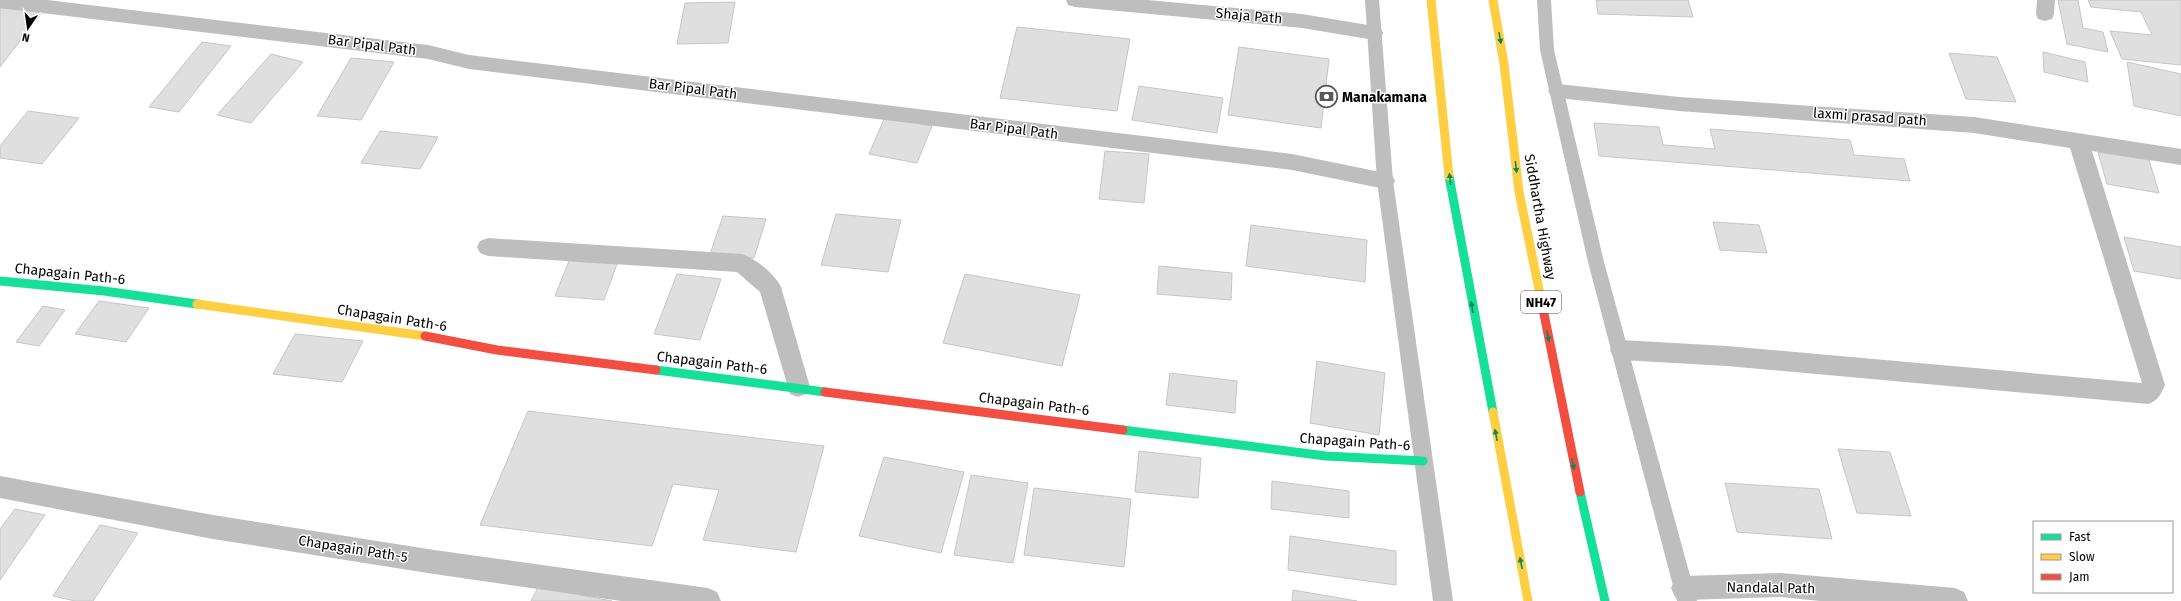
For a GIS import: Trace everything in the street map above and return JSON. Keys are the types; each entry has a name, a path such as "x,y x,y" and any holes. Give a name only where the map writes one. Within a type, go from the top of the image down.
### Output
{"main road":[{"path":"1431,0 1451,190 1528,601"},
{"name":"Siddhartha Highway","path":"1493,0 1504,64 1519,192 1574,465 1605,601"},
{"name":"Chapagain Path-6","path":"0,281 104,290 437,338 497,350 798,387 1318,455 1423,461"}],"street":[{"name":"Shaja Path","path":"1075,0 1302,21 1374,33"},
{"name":"Bar Pipal Path","path":"0,1 420,51 469,62 1292,162 1384,181"},
{"name":"laxmi prasad path","path":"1558,92 1679,104 1974,125 2181,157"},
{"path":"1621,350 1727,356 2148,394 2154,384 2078,140"},
{"path":"488,247 742,263 770,287 798,387"},
{"name":"Chapagain Path-5","path":"0,487 213,527 410,559 708,601"},
{"name":"Nandalal Path","path":"1685,595 1781,585 1955,601"}],"lane":[{"path":"1372,0 1384,181 1443,601"},
{"path":"1544,0 1546,50 1558,92 1596,262 1621,350 1685,595"}],"building":[{"path":"1596,0 1688,0 1693,17 1598,14"},
{"path":"2058,0 2078,0 2083,28 2103,32 2108,52 2067,44"},
{"path":"2088,0 2181,0 2181,65 2122,59 2110,31 2152,35 2141,12 2091,7"},
{"path":"735,2 728,43 677,44 685,3"},
{"path":"0,8 43,11 0,67"},
{"path":"1017,27 1130,39 1117,111 1000,98"},
{"path":"202,42 231,46 179,112 149,107"},
{"path":"1239,47 1329,59 1321,128 1228,115"},
{"path":"2043,52 2085,62 2088,82 2044,72"},
{"path":"1949,53 1997,57 2016,102 1966,99"},
{"path":"271,54 303,62 251,123 217,115"},
{"path":"351,58 394,62 361,120 317,116"},
{"path":"2127,62 2181,74 2181,116 2134,106"},
{"path":"1139,86 1223,98 1217,133 1132,120"},
{"path":"28,111 79,118 42,164 0,158 0,146"},
{"path":"885,117 932,126 917,163 869,154"},
{"path":"1594,123 1659,127 1663,145 1715,149 1710,129 1850,140 1854,155 1904,159 1910,181 1599,156"},
{"path":"380,131 438,137 420,169 361,163"},
{"path":"1105,151 1149,154 1144,203 1099,199"},
{"path":"2098,152 2149,160 2159,193 2107,184"},
{"path":"836,214 901,220 888,272 821,265"},
{"path":"723,216 766,219 754,258 710,254"},
{"path":"1713,222 1759,225 1767,253 1720,250"},
{"path":"1251,225 1367,240 1365,282 1246,266"},
{"path":"2124,237 2181,247 2181,279 2134,271"},
{"path":"569,261 617,264 604,300 555,296"},
{"path":"1159,266 1232,273 1231,300 1157,294"},
{"path":"677,274 721,279 700,340 654,334"},
{"path":"965,274 1080,295 1062,366 943,343"},
{"path":"99,301 149,308 126,342 75,334"},
{"path":"43,306 65,310 39,346 16,342"},
{"path":"295,334 363,341 342,382 273,374"},
{"path":"1317,361 1385,373 1379,435 1310,423"},
{"path":"1170,373 1237,381 1235,413 1166,405"},
{"path":"528,411 824,446 796,552 703,540 719,490 673,484 652,546 480,525"},
{"path":"1838,449 1890,452 1911,516 1857,513"},
{"path":"1139,451 1201,458 1198,498 1135,492"},
{"path":"884,457 964,472 941,553 859,536"},
{"path":"971,475 1028,483 1013,563 954,555"},
{"path":"1272,481 1349,491 1349,518 1271,509"},
{"path":"1725,483 1819,489 1832,539 1737,532"},
{"path":"1034,488 1131,499 1124,567 1024,555"},
{"path":"15,509 45,515 0,580 0,529"},
{"path":"100,525 138,533 93,601 75,601 53,596"},
{"path":"1290,536 1396,551 1396,585 1288,570"},
{"path":"538,587 612,601 531,601"},
{"path":"1293,590 1357,601 1292,601"}],"traffic: fast":[{"path":"1449,176 1493,412"},
{"path":"0,281 104,291 197,304"},
{"path":"656,370 825,392"},
{"path":"1123,430 1326,456 1423,461"},
{"path":"1580,492 1605,601"}],"traffic: slow":[{"path":"1431,0 1449,176"},
{"path":"1493,0 1504,64 1519,192 1543,309"},
{"path":"197,304 425,336"},
{"path":"1493,412 1528,601"}],"traffic: jam":[{"path":"1543,309 1580,492"},
{"path":"425,336 497,350 656,370"},
{"path":"825,392 1123,430"}],"place":[{"name":"Manakamana","path":"1327,97"}]}
